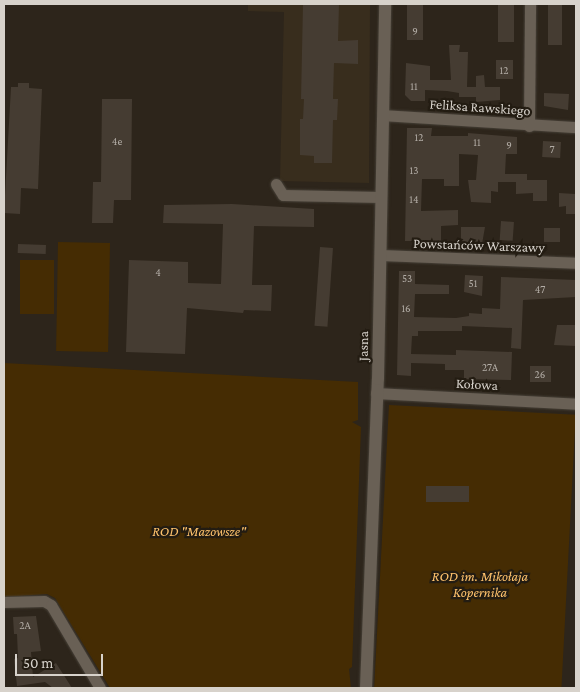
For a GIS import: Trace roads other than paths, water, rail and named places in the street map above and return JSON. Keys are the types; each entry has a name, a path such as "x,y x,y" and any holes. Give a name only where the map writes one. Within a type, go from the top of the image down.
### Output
{"street":[{"name":"Jasna","path":"366,688 380,256 384,4"},
{"path":"529,126 530,4"},
{"name":"Feliksa Rawskiego","path":"383,115 529,126 576,127"},
{"path":"276,184 283,195 381,197"},
{"name":"Powstańców Warszawy","path":"380,256 576,263"},
{"name":"Kołowa","path":"376,393 576,404"},
{"path":"4,602 44,600 51,605 100,688"}],"park label":[{"name":"ROD \"Mazowsze\"","path":"199,531"},
{"name":"ROD im. Mikołaja Kopernika","path":"480,584"}]}
